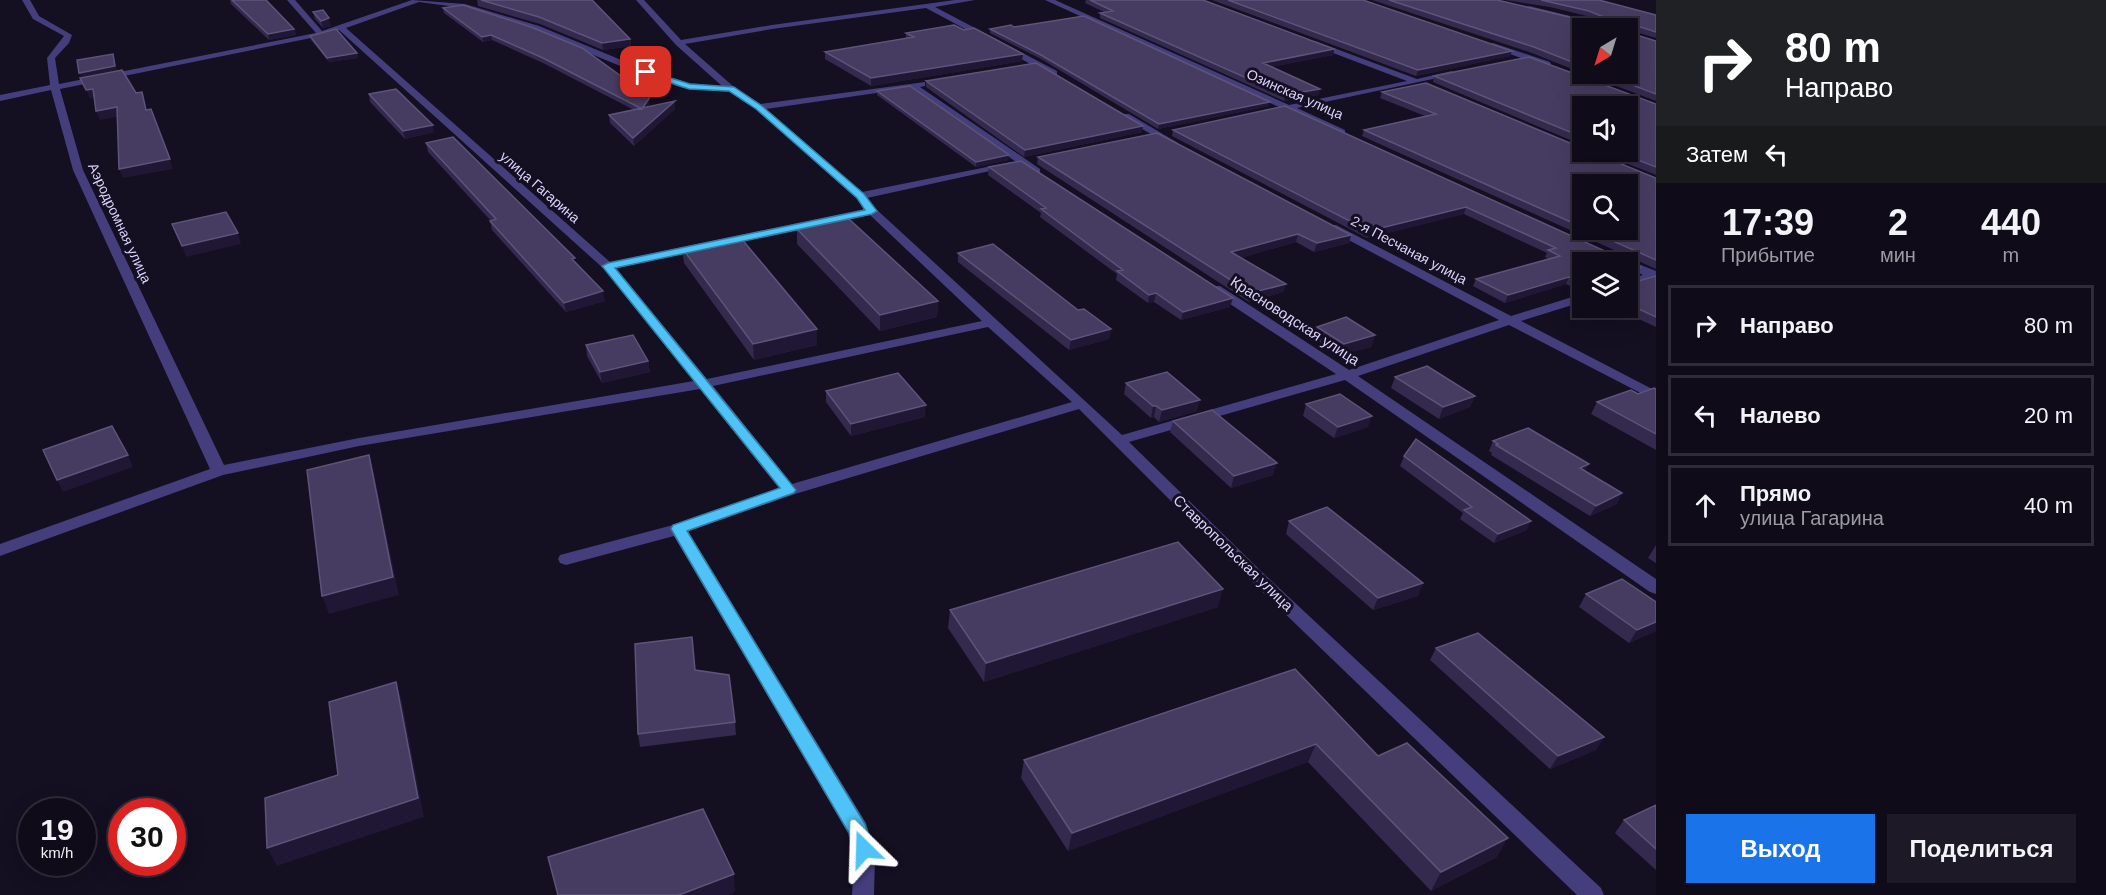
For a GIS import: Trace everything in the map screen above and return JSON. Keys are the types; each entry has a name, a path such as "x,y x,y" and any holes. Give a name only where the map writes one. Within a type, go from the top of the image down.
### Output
{"street":[{"name":"Аэродромная улица","path":"26,0 36,17 68,35 66,41 51,58 55,88 78,170 219,471"},
{"path":"291,0 321,34"},
{"path":"0,98 321,34 418,0 465,6 536,28 628,66 686,86 731,88"},
{"name":"Ставропольская улица","path":"640,0 679,43 731,88 759,108 860,196 872,211 991,323 1082,404 1256,576 1593,895"},
{"path":"679,43 772,27 971,0"},
{"name":"Озинская улица","path":"1049,0 1353,137"},
{"path":"927,6 1067,81"},
{"path":"1516,6 1573,18"},
{"name":"улица Гагарина","path":"340,27 608,266 789,490"},
{"path":"1308,41 1428,86"},
{"path":"1483,42 1560,70"},
{"path":"1506,62 1528,57"},
{"path":"1014,67 1037,63"},
{"path":"1253,115 1462,72"},
{"path":"759,108 935,81"},
{"path":"912,85 1027,160 1050,181"},
{"path":"1118,111 1153,137 1180,146"},
{"path":"1153,137 1171,133"},
{"path":"860,196 1027,160"},
{"path":"608,266 872,211"},
{"name":"2-я Песчаная улица","path":"1324,222 1656,397"},
{"path":"1638,268 1656,276"},
{"path":"1638,281 1656,276"},
{"name":"Красноводская улица","path":"1209,284 1347,375 1656,588"},
{"path":"1118,441 1347,375 1572,301"},
{"path":"0,550 219,471 358,442 705,384 991,323"},
{"path":"566,559 678,529 789,490 1082,404"},
{"path":"678,529 858,830 864,849 866,868 863,895"}],"building":[{"path":"232,0 266,0 294,29 268,34"},
{"path":"481,0 592,0 630,39 602,43 539,17"},
{"path":"1090,0 1203,0 1334,49 1263,63 1320,89 1285,95 1100,13 1113,11"},
{"path":"1228,0 1363,0 1512,51 1418,70"},
{"path":"1389,0 1497,0 1573,18 1572,62 1534,47"},
{"path":"1541,0 1599,0 1656,15 1656,32 1638,26 1638,18 1606,18 1589,11"},
{"path":"463,5 531,27 582,48 650,97 642,109 543,58 491,35 482,37 443,8"},
{"path":"323,10 329,18 321,21 313,12"},
{"path":"1084,16 1270,102 1159,124 1041,55 990,29"},
{"path":"954,25 964,30 974,28 1023,54 871,78 825,52 914,37 906,33"},
{"path":"336,29 357,53 327,58 310,36"},
{"path":"1638,35 1656,41 1656,94 1630,84 1638,84"},
{"path":"113,54 115,66 79,73 77,60"},
{"path":"1529,57 1572,73 1572,84 1602,84 1634,96 1572,96 1572,133 1434,76"},
{"path":"1036,63 1143,126 1025,150 926,81"},
{"path":"122,70 136,93 142,92 146,110 151,109 170,159 119,169 117,107 96,111 93,89 86,90 80,78"},
{"path":"1426,83 1572,144 1572,162 1617,162 1656,178 1656,260 1611,240 1638,240 1638,174 1572,174 1572,223 1364,130 1436,114 1382,92"},
{"path":"910,86 1009,155 976,162 877,91"},
{"path":"396,89 433,125 403,131 369,94"},
{"path":"1638,97 1656,104 1656,167 1638,160"},
{"path":"675,101 633,138 609,115"},
{"path":"1285,106 1572,236 1572,240 1581,240 1607,252 1572,252 1572,278 1569,277 1508,295 1476,279 1560,256 1548,250 1556,248 1466,207 1369,231 1173,130"},
{"path":"1157,133 1351,235 1317,243 1298,234 1231,252 1286,284 1251,293 1038,157"},
{"path":"453,137 575,258 572,259 603,291 564,303 490,221 496,219 426,143"},
{"path":"1021,161 1233,298 1183,312 1156,293 1149,295 1117,271 1123,270 1041,209 1046,208 989,167"},
{"path":"226,212 238,233 182,246 172,224"},
{"path":"849,219 938,301 880,315 797,229"},
{"path":"740,237 817,329 753,344 682,248"},
{"path":"993,244 1078,310 1084,309 1111,329 1071,340 958,253"},
{"path":"1656,276 1656,317 1638,309 1638,281"},
{"path":"1346,317 1375,335 1344,344 1317,327"},
{"path":"633,335 648,361 600,372 586,345"},
{"path":"1427,366 1475,396 1443,407 1395,377"},
{"path":"1167,372 1200,400 1162,410 1153,406 1126,383"},
{"path":"898,373 926,405 851,424 826,391"},
{"path":"1656,389 1656,434 1597,402 1631,390 1638,394"},
{"path":"1340,394 1372,416 1338,427 1306,404"},
{"path":"1212,410 1277,463 1234,476 1173,421"},
{"path":"112,426 128,455 57,480 43,450"},
{"path":"1528,428 1589,464 1580,468 1622,493 1596,506 1493,441"},
{"path":"1416,439 1531,521 1498,534 1464,510 1472,507 1404,456"},
{"path":"369,455 393,577 322,596 307,470"},
{"path":"1327,507 1423,583 1378,598 1289,521"},
{"path":"1178,542 1223,589 986,663 950,610"},
{"path":"1622,579 1656,602 1656,622 1637,630 1586,594"},
{"path":"1478,633 1604,737 1558,756 1436,648"},
{"path":"692,637 695,670 729,675 735,722 638,734 635,644"},
{"path":"1295,669 1378,756 1407,743 1508,838 1441,872 1316,744 1072,833 1024,760"},
{"path":"396,682 418,798 267,848 265,798 338,775 329,702"},
{"path":"1656,805 1656,849 1624,820"},
{"path":"703,809 734,874 679,895 558,895 548,857"}],"route":[{"path":"646,72 689,87 731,88 759,108 860,196 872,211 608,266 789,490 678,529 858,830 864,849"}]}
